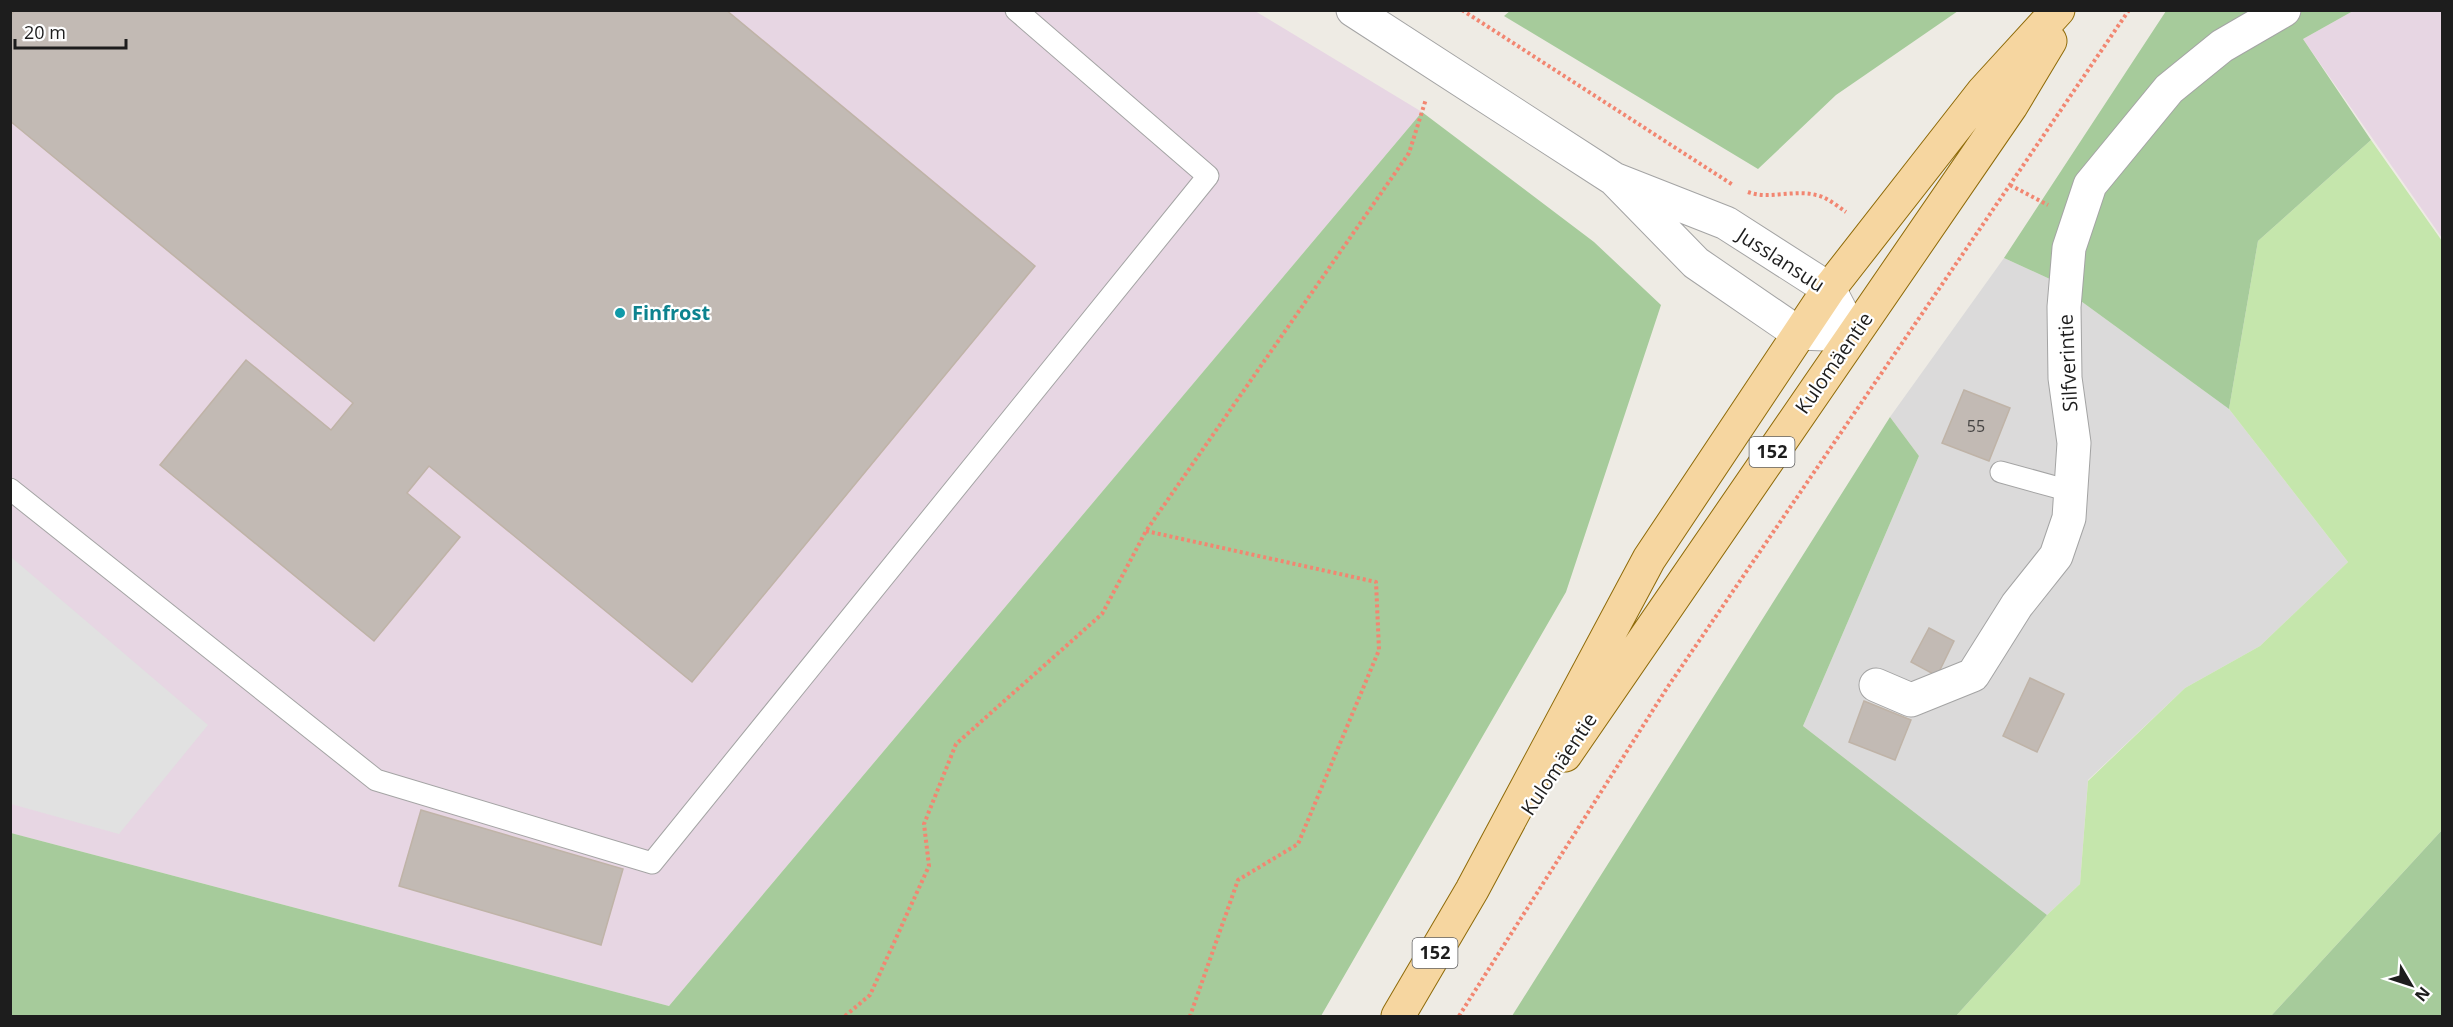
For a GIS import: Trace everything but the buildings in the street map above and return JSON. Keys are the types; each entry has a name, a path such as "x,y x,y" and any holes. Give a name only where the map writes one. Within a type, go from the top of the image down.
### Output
{"main road":[{"name":"Kulomäentie","path":"1398,1017 1472,890 1649,559 1798,333 1872,231 1983,92 2058,10"},
{"name":"Kulomäentie","path":"1472,890 2011,106 2068,10"}],"street":[{"name":"Jusslansuu","path":"1353,10 1614,179 1726,223 1829,289 1853,335"},
{"name":"Silfverintie","path":"1876,685 1911,700 1973,675 2017,605 2056,556 2069,518 2074,443 2065,378 2064,307 2069,248 2090,185 2169,89 2222,46 2284,10"},
{"name":"Jusslansuu","path":"1614,179 1696,263 1798,333"},
{"path":"1798,333 1853,335"}],"lane":[{"path":"10,489 375,780 652,863 1208,176 1016,10"},
{"path":"2001,472 2070,492"}],"path":[{"path":"1462,10 1739,189 1759,196 1798,192 1818,195 1872,231"},
{"path":"1459,1017 1667,688 2129,10"},
{"path":"845,1017 870,995 929,866 924,824 956,744 1102,614 1146,531 1409,153 1438,64"},
{"path":"1907,257 1942,285"},
{"path":"1146,531 1376,582 1379,650 1298,844 1238,880 1190,1017"}],"shaded area":[{"path":"10,11 1255,11 1422,112 669,1006 11,833"},
{"path":"2353,11 2442,11 2442,238 2303,39"},
{"path":"2004,258 2052,280 2229,409 2348,562 2260,646 2185,688 2088,780 2080,884 2047,915 1803,726 1919,456 1890,417"},
{"path":"11,557 208,725 119,834 11,804"}],"green space":[{"path":"1511,10 1958,11 1836,95 1758,169 1504,16"},
{"path":"2166,11 2353,11 2303,39 2371,140 2258,241 2229,409 2052,280 2004,258"},
{"path":"1422,112 1594,242 1661,305 1566,592 1321,1016 11,1016 11,833 669,1006"},
{"path":"2371,140 2442,241 2442,830 2271,1016 1956,1016 2047,915 2080,884 2088,781 2185,688 2260,646 2348,562 2229,409 2258,241"},
{"path":"1890,417 1919,456 1803,726 2047,915 1956,1016 1512,1016"},
{"path":"2442,830 2442,1016 2271,1016"}],"place":[{"name":"Finfrost","path":"620,313"}]}
